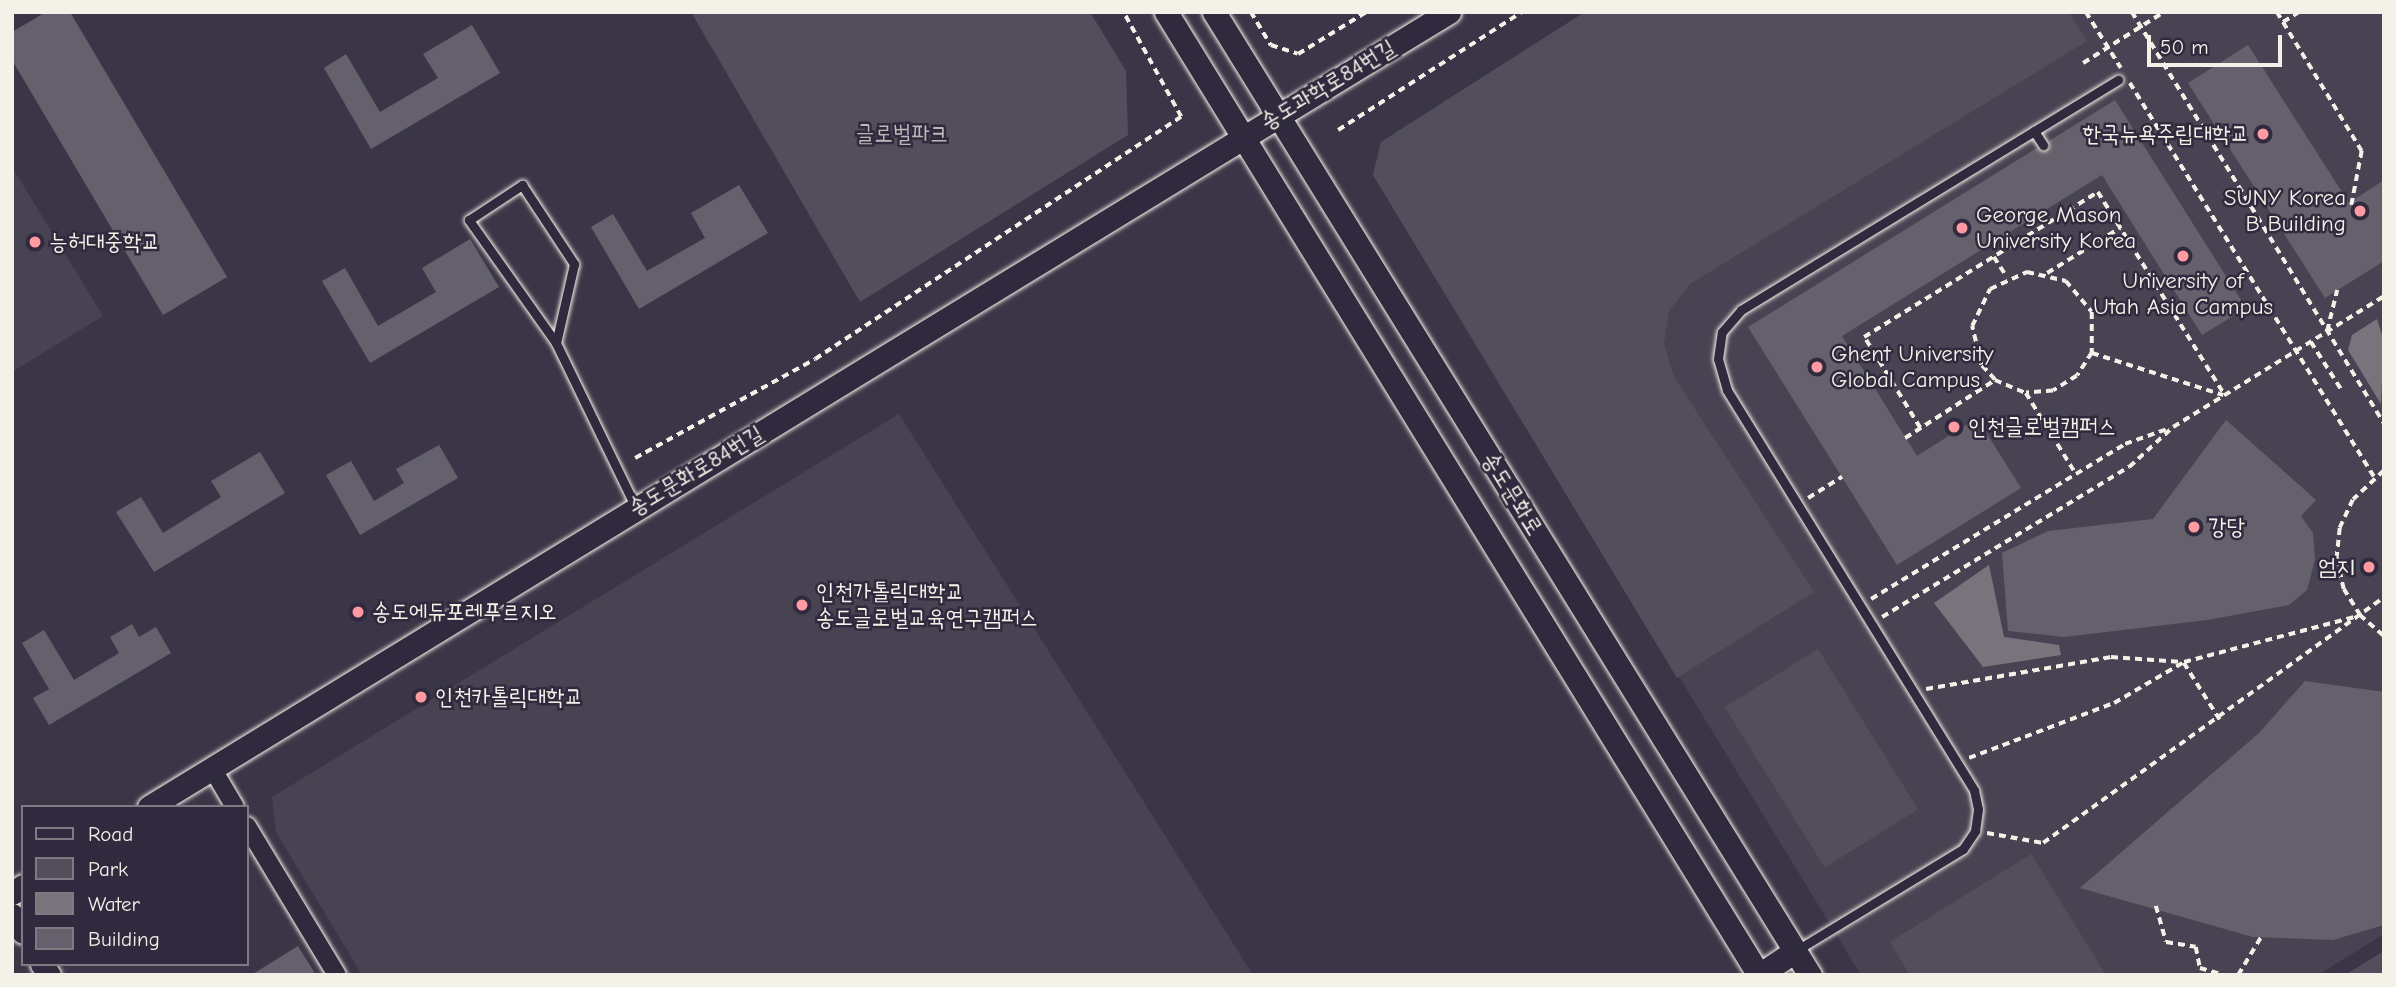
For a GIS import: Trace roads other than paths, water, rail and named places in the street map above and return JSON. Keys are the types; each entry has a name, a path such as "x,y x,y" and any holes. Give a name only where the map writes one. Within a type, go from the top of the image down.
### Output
{"street":[{"name":"송도문화로","path":"1166,12 1759,975"},
{"name":"송도문화로","path":"1214,12 1810,975"},
{"name":"송도과학로84번길","path":"1243,136 1449,12"},
{"name":"송도문화로84번길","path":"152,805 1243,136"},
{"path":"212,768 234,805"},
{"path":"248,828 337,975"},
{"path":"1759,975 1795,951"}],"lane":[{"path":"1795,951 1963,849 1975,831 1974,790 1727,390 1718,359 1722,332 1741,310 2118,80"},
{"path":"2034,131 2043,145"},
{"path":"556,343 574,264 522,185 469,220 556,343 636,508"}],"water":[{"path":"2377,319 2384,341 2381,404 2348,350 2352,335"},
{"path":"1989,565 2004,637 2059,645 2061,655 1983,667 1934,603"}],"place":[{"name":"한국뉴욕주립대학교","path":"2263,134"},
{"name":"SUNY Korea B Building","path":"2360,211"},
{"name":"George Mason University Korea","path":"1962,228"},
{"name":"능허대중학교","path":"35,242"},
{"name":"University of Utah Asia Campus","path":"2183,256"},
{"name":"Ghent University Global Campus","path":"1817,367"},
{"name":"인천글로벌캠퍼스","path":"1954,427"},
{"name":"강당","path":"2194,527"},
{"name":"엄지","path":"2369,567"},
{"name":"인천가톨릭대학교 송도글로벌교육연구캠퍼스","path":"802,605"},
{"name":"송도에듀포레푸르지오","path":"358,612"},
{"name":"인천카톨릭대학교","path":"421,697"}],"park label":[{"name":"글로벌파크","path":"902,134"}]}
